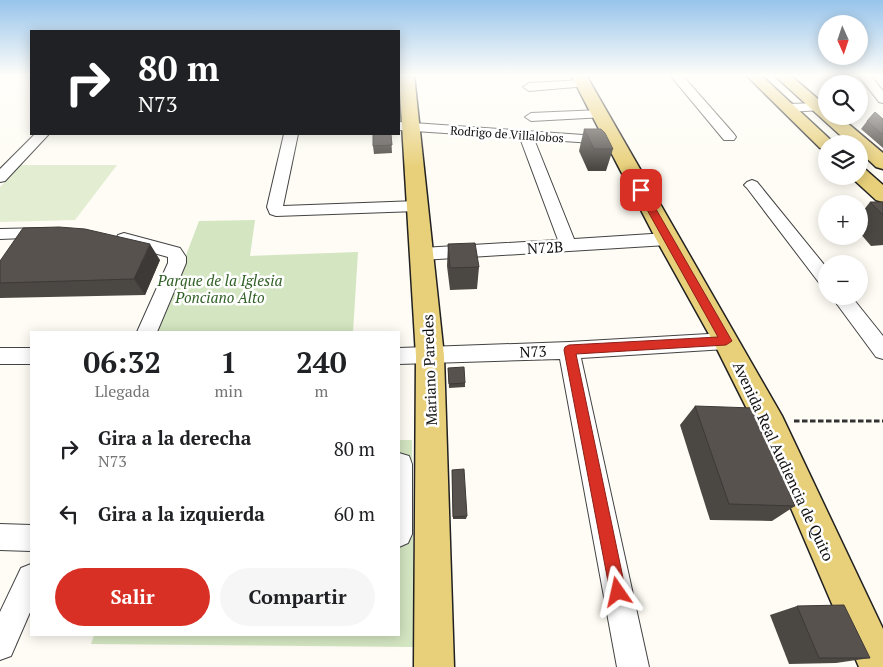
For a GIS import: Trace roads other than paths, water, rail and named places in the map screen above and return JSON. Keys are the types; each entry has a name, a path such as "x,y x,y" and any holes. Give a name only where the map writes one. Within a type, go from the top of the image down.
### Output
{"main road":[{"name":"Mariano Paredes","path":"405,106 404,127 417,206 430,356 434,667"},
{"name":"Avenida Real Audiencia de Quito","path":"596,106 771,426 880,667"},
{"path":"788,108 818,136"},
{"path":"839,125 883,163"},
{"path":"868,182 883,196"}],"street":[{"path":"703,106 729,137"},
{"path":"788,108 818,111"},
{"path":"531,117 600,114"},
{"name":"Rodrigo de Villalobos","path":"404,127 614,141"},
{"path":"526,134 568,245"},
{"path":"0,178 41,135"},
{"path":"291,135 275,210 417,206"},
{"path":"752,185 818,269"},
{"path":"0,234 60,234"},
{"path":"104,236 174,252 177,257 177,263 147,331"},
{"name":"N72B","path":"422,254 667,239"},
{"path":"847,305 883,351"},
{"name":"N73","path":"400,356 569,350 726,341"},
{"path":"569,350 633,667"},
{"path":"0,356 30,356"},
{"path":"400,527 433,526"},
{"path":"0,537 30,538"},
{"path":"0,645 30,580"}],"park label":[{"name":"Parque de la Iglesia Ponciano Alto","path":"220,288"}]}
